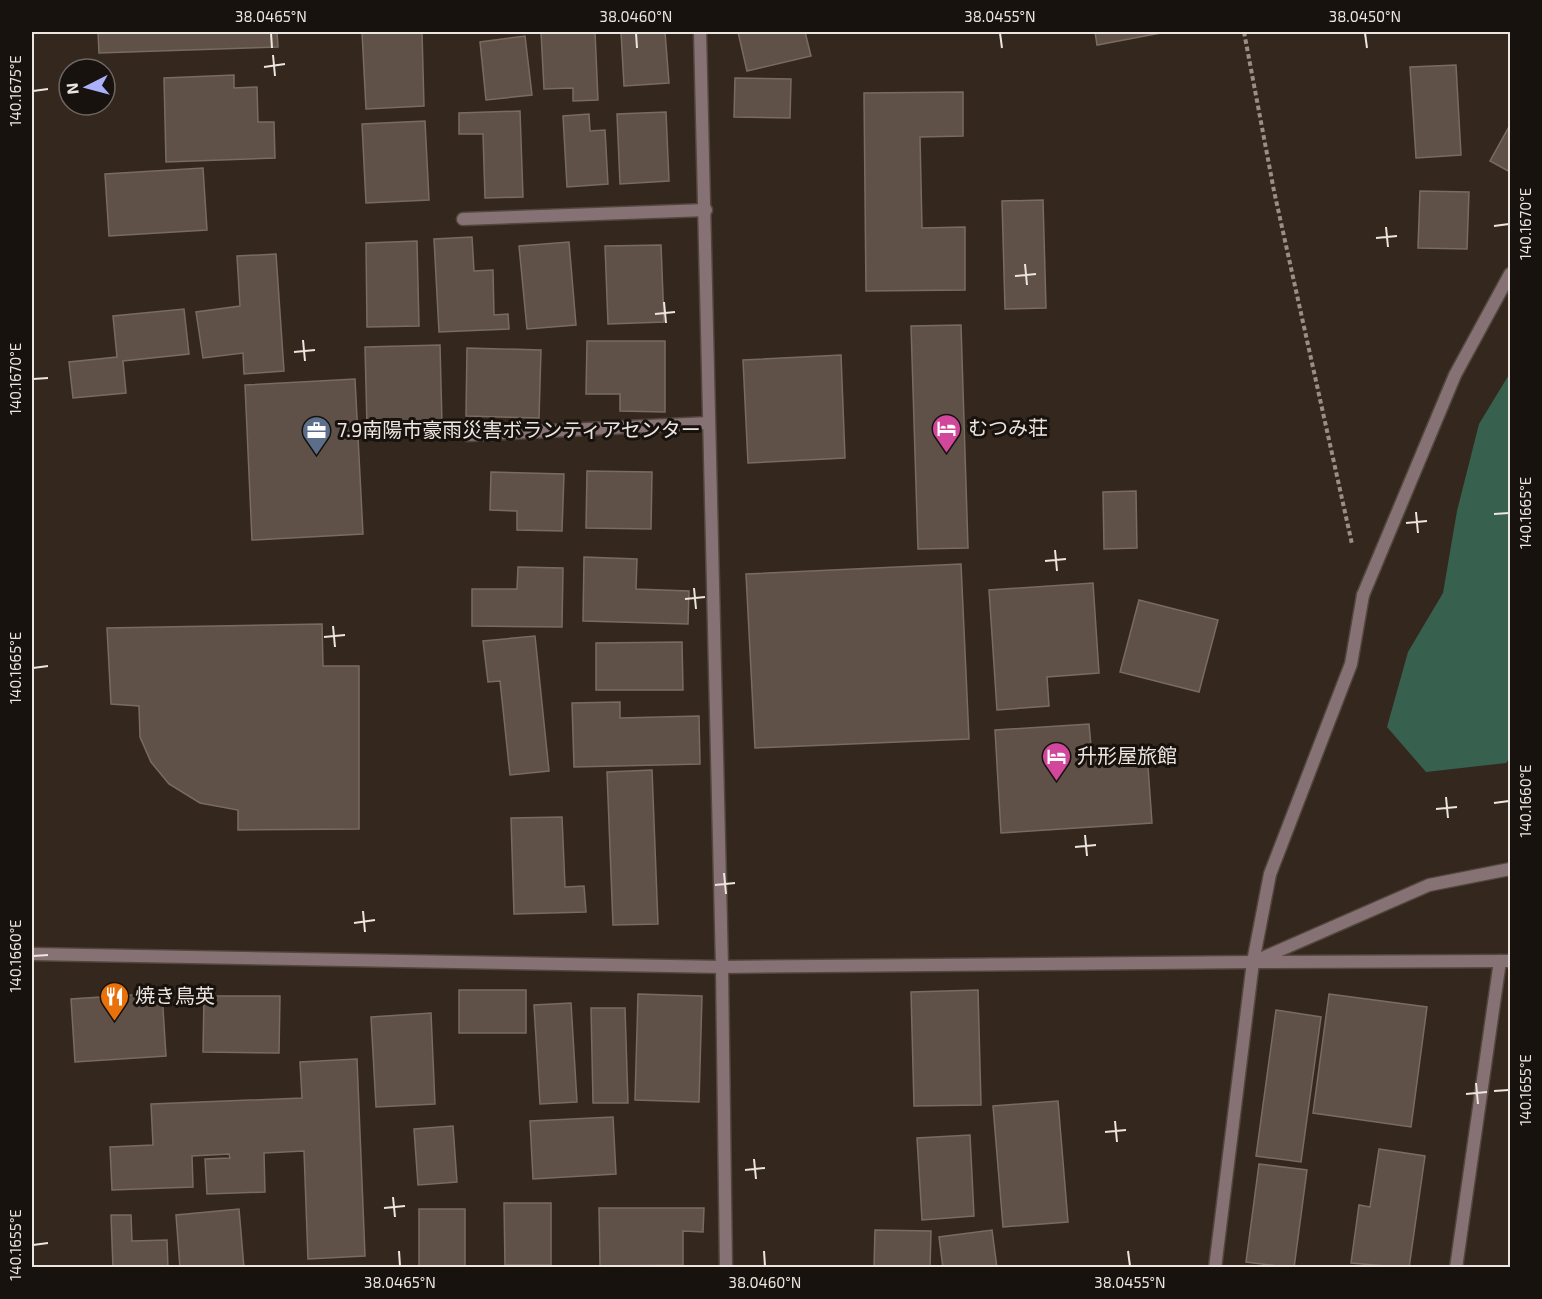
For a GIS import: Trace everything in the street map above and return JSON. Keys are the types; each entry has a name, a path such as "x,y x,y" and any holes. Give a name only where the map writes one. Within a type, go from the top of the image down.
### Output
{"street":[{"path":"700,32 706,210 708,423 722,967 726,1268"},
{"path":"463,219 706,210"},
{"path":"1215,1268 1254,962 1270,874 1351,664 1363,595 1455,375 1510,274"},
{"path":"467,435 708,423"},
{"path":"1254,962 1428,885 1510,869"},
{"path":"32,954 722,967 1505,961 1456,1268"}],"path":[{"path":"1244,32 1274,191 1363,595"}],"green space":[{"path":"1510,373 1510,758 1506,763 1426,772 1387,727 1408,652 1443,593 1457,511 1479,424"}],"building":[{"path":"98,32 277,32 278,47 99,53"},
{"path":"362,32 422,32 424,106 366,109"},
{"path":"541,32 595,32 598,100 573,101 573,88 544,89"},
{"path":"621,32 665,32 669,83 624,86"},
{"path":"738,32 805,32 811,56 747,71"},
{"path":"1095,32 1166,32 1097,45"},
{"path":"525,36 532,95 486,100 480,42"},
{"path":"1456,65 1461,155 1416,158 1410,67"},
{"path":"234,75 234,88 257,87 258,122 274,122 275,158 166,162 164,78"},
{"path":"735,78 791,79 790,118 734,117"},
{"path":"963,92 963,136 920,137 922,228 965,227 965,290 866,291 864,93"},
{"path":"520,111 523,197 485,198 483,134 459,134 459,113"},
{"path":"666,112 669,181 620,184 617,114"},
{"path":"589,114 590,131 605,130 608,184 567,187 563,116"},
{"path":"425,121 429,200 366,203 362,124"},
{"path":"1510,125 1510,172 1490,161"},
{"path":"203,168 207,230 109,236 105,174"},
{"path":"1420,191 1469,192 1467,249 1418,248"},
{"path":"1043,200 1046,308 1005,309 1002,201"},
{"path":"472,237 474,271 493,270 494,315 508,314 509,329 439,332 434,239"},
{"path":"417,241 419,326 367,327 366,243"},
{"path":"569,242 576,325 527,329 519,246"},
{"path":"661,245 664,322 608,324 605,246"},
{"path":"276,254 284,371 244,374 243,353 203,358 196,312 240,306 237,256"},
{"path":"184,309 189,354 123,361 126,393 73,398 69,362 117,357 113,316"},
{"path":"961,325 968,548 918,549 911,326"},
{"path":"587,341 665,341 665,412 620,411 620,394 586,394"},
{"path":"440,345 442,424 367,426 365,347"},
{"path":"467,348 541,350 539,418 466,416"},
{"path":"841,355 845,458 748,463 743,360"},
{"path":"355,379 363,534 252,540 245,385"},
{"path":"587,471 652,472 651,529 586,528"},
{"path":"491,472 564,474 562,531 517,530 517,511 490,510"},
{"path":"1136,491 1137,548 1104,549 1103,492"},
{"path":"584,557 637,559 636,589 689,591 688,624 583,621"},
{"path":"961,564 969,739 755,748 746,574"},
{"path":"518,567 563,568 562,627 472,626 472,589 517,589"},
{"path":"1093,583 1099,673 1047,677 1049,706 997,710 989,590"},
{"path":"1139,600 1218,620 1199,692 1120,672"},
{"path":"322,624 323,666 359,666 359,829 238,830 238,810 200,803 169,784 151,762 140,737 139,706 111,704 107,628"},
{"path":"535,636 549,771 510,775 500,681 488,682 483,641"},
{"path":"682,642 683,690 596,690 596,643"},
{"path":"620,702 620,718 699,716 700,764 574,767 572,703"},
{"path":"1089,724 1092,757 1147,753 1152,823 1001,833 995,730"},
{"path":"652,770 658,924 613,925 607,772"},
{"path":"562,817 565,887 584,886 586,912 514,914 511,818"},
{"path":"459,990 526,990 526,1033 459,1033"},
{"path":"978,990 981,1105 914,1106 911,992"},
{"path":"162,993 166,1056 75,1062 71,999"},
{"path":"638,994 702,996 699,1102 635,1100"},
{"path":"1329,994 1427,1007 1411,1127 1313,1113"},
{"path":"204,996 280,996 279,1053 203,1052"},
{"path":"571,1003 577,1102 540,1104 534,1005"},
{"path":"591,1008 625,1008 628,1103 593,1103"},
{"path":"1276,1010 1321,1017 1301,1162 1256,1156"},
{"path":"431,1013 435,1104 376,1107 371,1017"},
{"path":"357,1059 365,1256 308,1259 304,1151 264,1153 265,1192 207,1194 205,1159 230,1158 229,1154 192,1156 193,1187 112,1190 110,1147 153,1145 151,1104 302,1098 300,1062"},
{"path":"1058,1101 1068,1222 1003,1227 993,1106"},
{"path":"613,1117 616,1174 533,1179 530,1121"},
{"path":"453,1126 457,1182 418,1185 414,1129"},
{"path":"970,1135 974,1216 922,1220 917,1138"},
{"path":"1379,1149 1425,1156 1409,1268 1351,1263 1359,1205 1370,1207"},
{"path":"1259,1164 1307,1170 1294,1268 1246,1262"},
{"path":"504,1203 551,1203 551,1265 505,1265"},
{"path":"599,1208 704,1208 703,1232 683,1231 683,1265 600,1266"},
{"path":"239,1209 244,1268 180,1268 176,1215"},
{"path":"419,1209 465,1209 465,1266 419,1266"},
{"path":"111,1215 131,1215 132,1241 167,1240 168,1268 113,1268"},
{"path":"875,1230 931,1231 930,1268 874,1268"},
{"path":"992,1230 997,1268 943,1268 939,1237"}],"place":[{"name":"むつみ荘","path":"947,454"},
{"name":"7.9南陽市豪雨災害ボランティアセンター","path":"316,456"},
{"name":"升形屋旅館","path":"1056,782"},
{"name":"焼き鳥英","path":"114,1022"}]}
